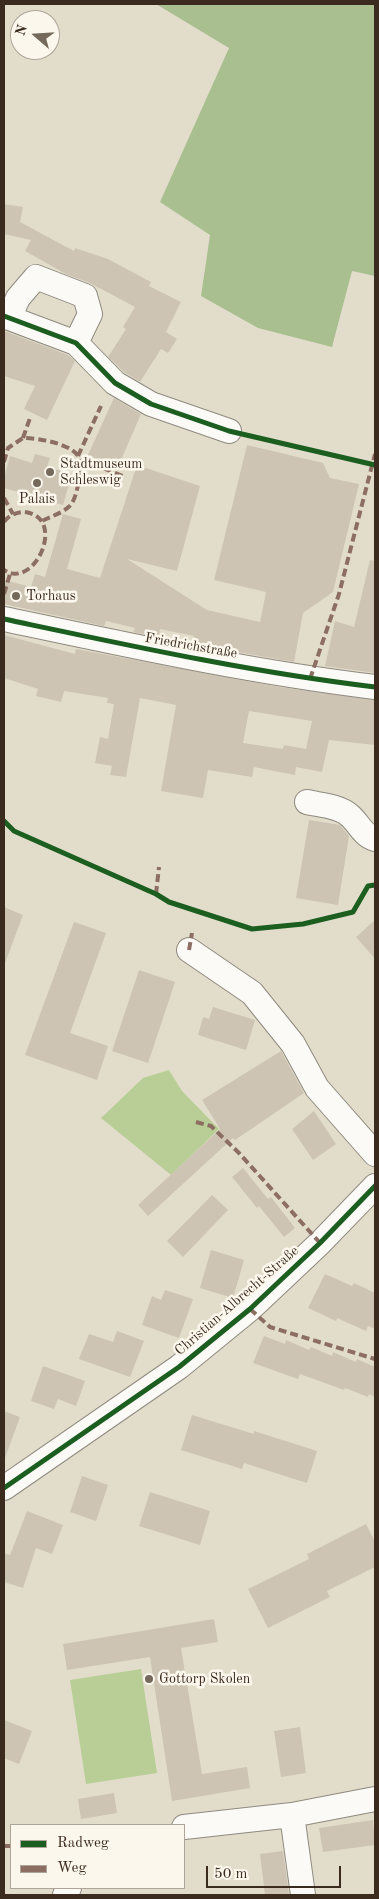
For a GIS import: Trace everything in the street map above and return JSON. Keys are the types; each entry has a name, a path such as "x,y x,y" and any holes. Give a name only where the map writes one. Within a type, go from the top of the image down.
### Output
{"street":[{"path":"76,343 90,314 85,296 36,276 18,298 7,317 76,343 115,383 151,404 229,431"},
{"name":"Friedrichstraße","path":"4,619 150,650 310,679 375,687"},
{"path":"307,802 337,808 349,814 365,834 375,839"},
{"path":"189,950 252,993 293,1044 316,1088 375,1154"},
{"name":"Christian-Albrecht-Straße","path":"4,1488 186,1362 250,1309 320,1243 375,1186"},
{"path":"185,1827 292,1815 375,1799"},
{"path":"292,1815 303,1895"}],"green space":[{"path":"156,4 375,4 375,276 352,271 332,347 258,328 201,296 210,235 160,202 229,48"},
{"path":"169,1070 182,1091 219,1129 171,1175 101,1118 143,1078"},
{"path":"141,1669 157,1773 86,1784 70,1680"}],"building":[{"path":"4,204 23,207 20,222 74,251 75,248 108,259 151,282 149,286 181,302 166,332 177,339 168,353 161,349 140,382 124,372 108,357 126,329 123,327 135,307 90,283 66,274 25,251 31,240 4,234"},
{"path":"4,331 68,355 75,361 47,420 24,409 35,386 4,376"},
{"path":"114,398 141,414 117,469 88,455"},
{"path":"247,445 323,463 330,478 359,484 333,592 303,613 294,662 192,644 194,636 160,629 159,637 133,632 135,628 106,621 104,626 4,604 4,580 31,587 35,574 45,577 63,514 81,519 67,569 100,578 137,465 200,486 177,571 127,559 207,610 260,622 266,592 214,580"},
{"name":"Palais","path":"35,454 50,458 47,467 72,474 63,505 4,488 4,478 10,456 32,463"},
{"path":"370,560 375,561 375,673 325,666 335,621 354,627"},
{"path":"4,635 75,654 76,649 279,687 375,700 375,745 329,740 322,772 296,767 295,775 254,767 252,777 208,770 203,798 161,791 176,705 140,698 126,777 110,775 112,766 95,763 100,737 108,739 114,704 107,703 108,698 64,691 61,702 36,696 38,689 4,678","holes":["249,711 312,721 306,749 284,745 283,749 243,743"]},
{"path":"309,820 340,825 349,836 338,905 296,898"},
{"path":"4,907 23,915 5,963 4,963"},
{"path":"375,920 375,959 356,937"},
{"path":"74,922 106,933 70,1033 108,1046 97,1080 25,1055"},
{"path":"139,970 175,982 148,1063 112,1051"},
{"path":"213,1007 255,1020 246,1050 198,1035 203,1017 209,1019"},
{"path":"281,1051 304,1093 235,1140 233,1138 148,1216 138,1205 220,1129 202,1100"},
{"path":"314,1111 336,1144 313,1160 292,1129"},
{"path":"243,1168 268,1199 271,1197 295,1228 284,1237 232,1177"},
{"path":"212,1195 228,1210 183,1257 167,1241"},
{"path":"211,1250 244,1260 233,1298 200,1288"},
{"path":"325,1274 352,1286 354,1283 375,1293 375,1329 368,1326 366,1331 337,1318 336,1321 308,1308"},
{"path":"165,1290 193,1299 179,1338 142,1325 152,1296 161,1300"},
{"path":"117,1331 144,1341 130,1377 79,1359 89,1334 113,1342"},
{"path":"264,1336 285,1344 286,1340 309,1350 311,1347 332,1356 333,1352 356,1362 357,1359 375,1367 375,1397 369,1394 368,1397 345,1388 344,1390 300,1374 298,1379 253,1363"},
{"path":"43,1366 85,1381 76,1406 58,1399 54,1409 31,1401"},
{"path":"4,1411 20,1417 5,1458 4,1458"},
{"path":"192,1415 254,1434 254,1431 317,1451 307,1483 244,1463 242,1469 181,1450"},
{"path":"82,1476 108,1485 96,1521 70,1512"},
{"path":"150,1492 210,1511 200,1545 139,1526"},
{"path":"27,1511 63,1525 52,1554 36,1548 23,1588 4,1582 4,1553 10,1555"},
{"path":"366,1524 375,1542 375,1567 327,1591 330,1597 268,1628 248,1589 309,1559 307,1554"},
{"path":"214,1619 218,1642 181,1648 202,1774 247,1767 250,1788 172,1801 150,1657 67,1670 63,1644"},
{"path":"4,1720 32,1731 19,1764 4,1758"},
{"path":"300,1727 306,1773 281,1777 274,1731"},
{"path":"114,1793 117,1813 81,1819 78,1799"},
{"path":"373,1820 375,1845 323,1852 319,1828"},
{"path":"283,1851 289,1895 265,1895 260,1854"}],"marked path":[{"path":"78,456 101,406"},
{"path":"23,438 30,418"},
{"path":"4,462 8,448 23,438 56,443 65,446 78,456 81,462 81,471 73,502 64,511 42,521"},
{"path":"310,679 339,594 375,454"},
{"path":"81,462 88,462 125,477"},
{"path":"4,498 13,514"},
{"path":"4,522 10,516 21,512 37,517 44,526 45,538 36,562 26,570 16,574 4,570"},
{"path":"4,594 10,574"},
{"path":"156,894 159,867"},
{"path":"189,950 192,933"},
{"path":"196,1122 211,1126 239,1153 320,1243"},
{"path":"250,1309 270,1327 375,1359"},
{"path":"4,1846 10,1846"}],"cycle path":[{"path":"4,316 76,343 115,383 151,404 229,431 375,465"},
{"path":"4,619 235,666 375,687"},
{"path":"4,821 14,831 156,894 169,902 252,929 303,924 353,912 368,886 375,885"},
{"path":"4,1488 179,1367 250,1309 320,1243 375,1186"}],"place":[{"name":"Stadtmuseum Schleswig","path":"50,472"},
{"name":"Palais","path":"37,483"},
{"name":"Torhaus","path":"16,596"},
{"name":"Gottorp Skolen","path":"149,1679"}]}
